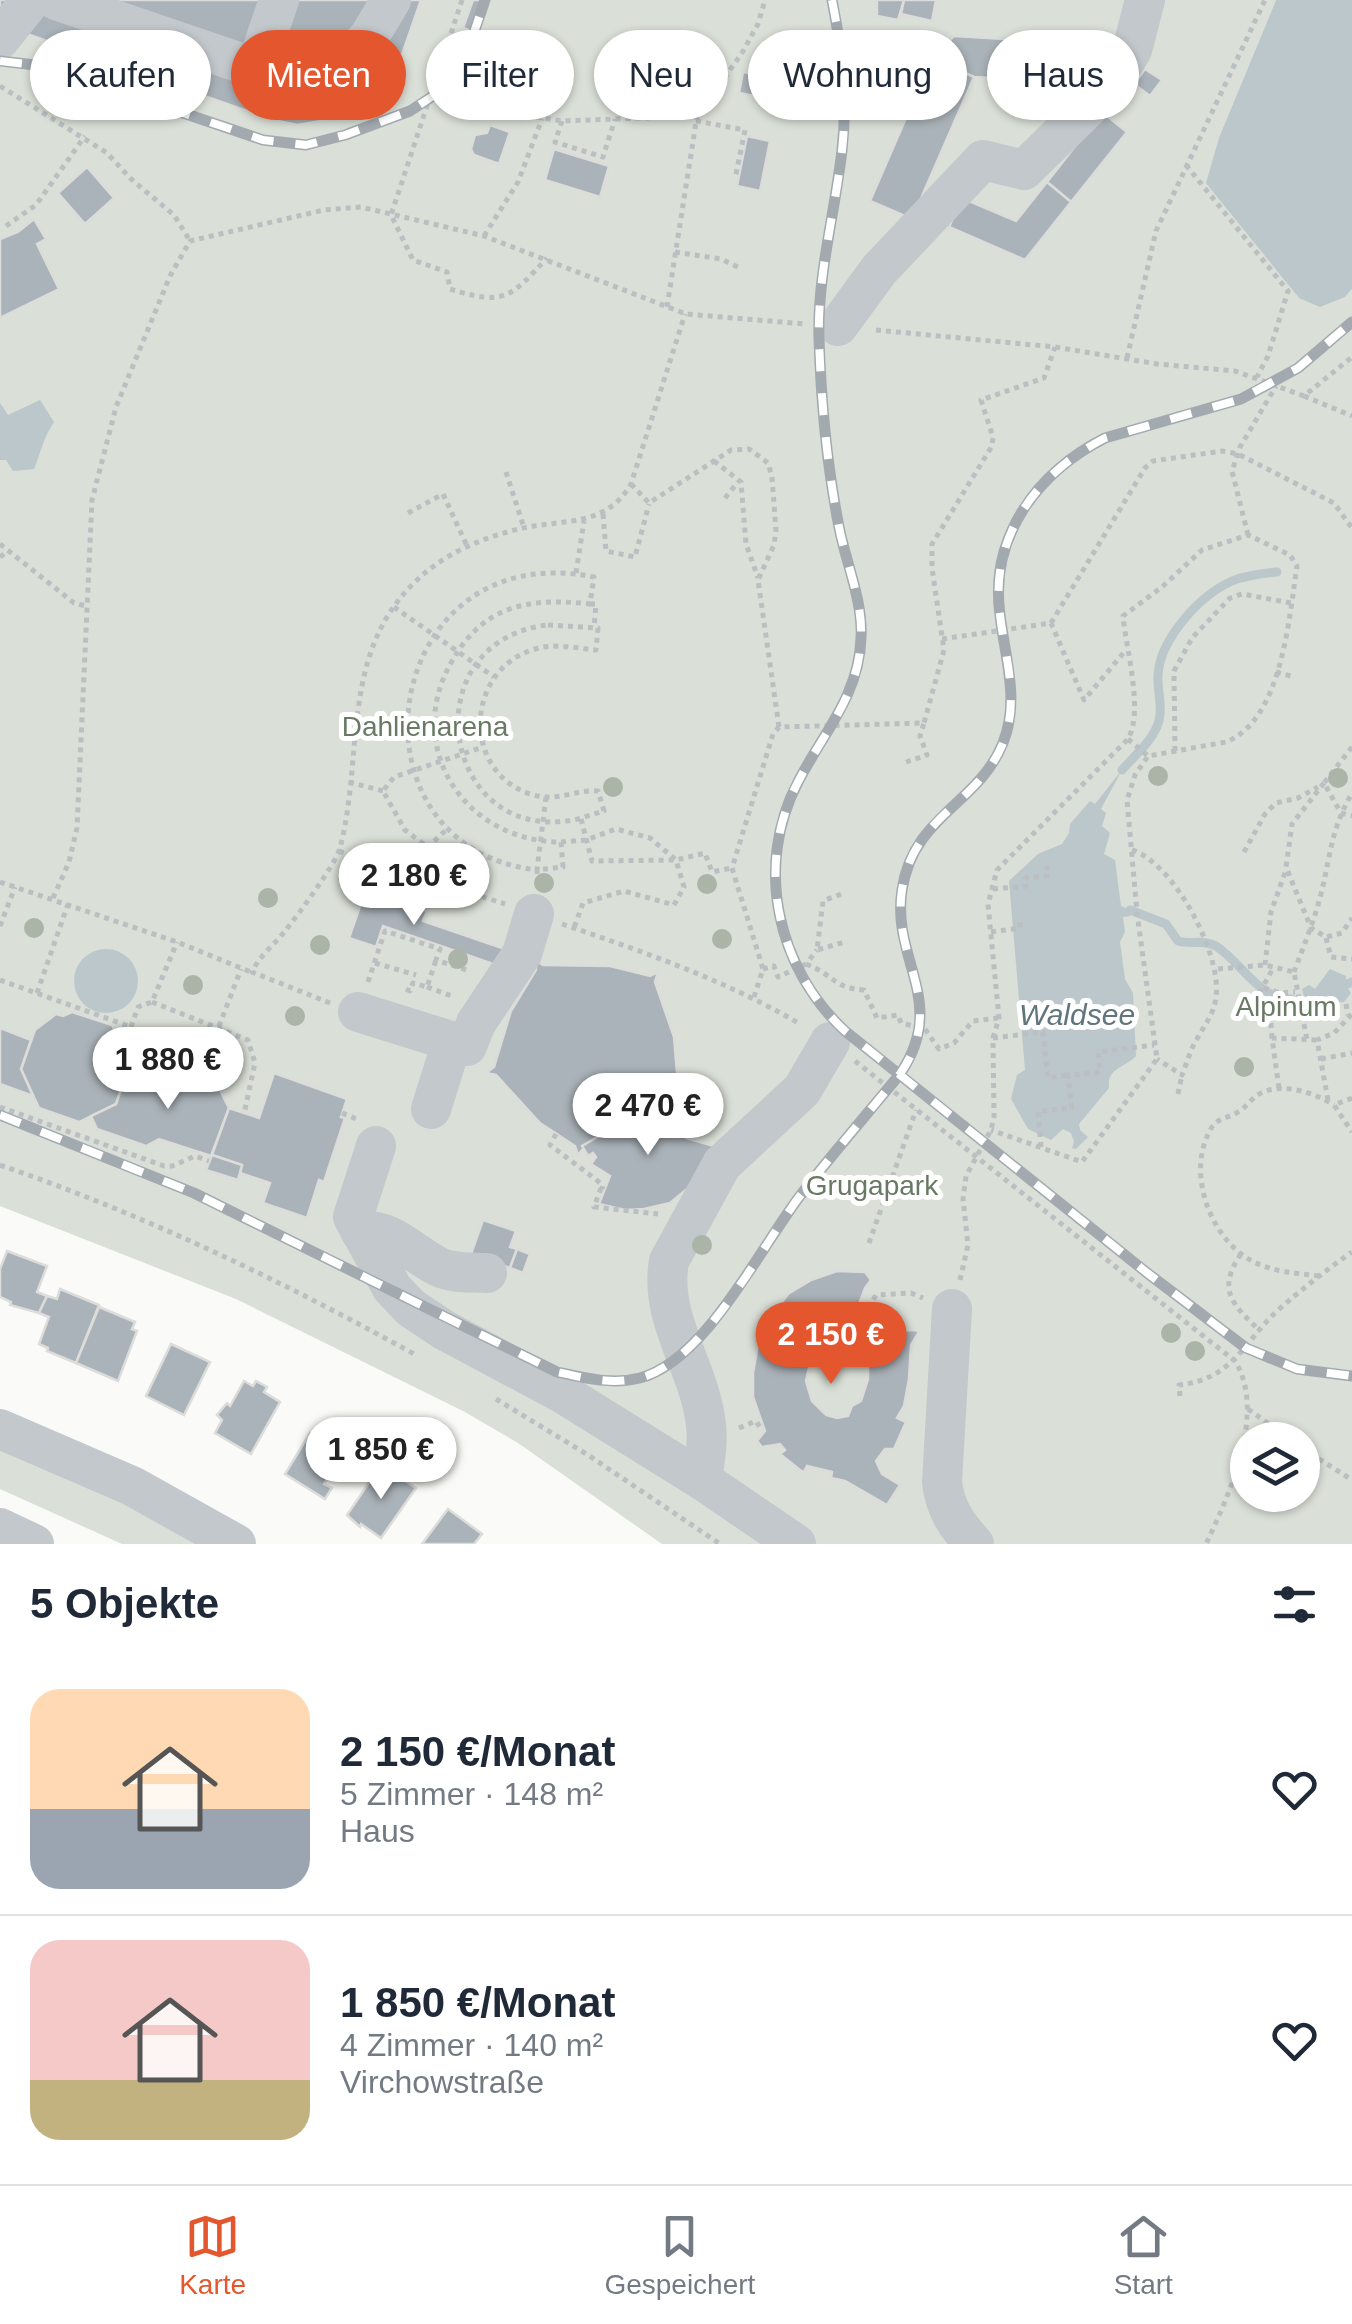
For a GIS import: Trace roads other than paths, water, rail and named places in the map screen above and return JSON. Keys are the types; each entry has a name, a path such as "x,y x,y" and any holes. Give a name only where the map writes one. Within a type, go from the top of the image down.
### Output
{"street":[{"path":"56,0 231,60"},
{"path":"268,30 278,0"},
{"path":"373,30 391,0"},
{"path":"838,326 879,270 983,160 1024,170 1108,88 1132,50 1145,0"},
{"path":"367,1015 467,1046 476,1024 522,954 534,914"},
{"path":"430,1109 452,1042"},
{"path":"702,1480 707,1437 705,1414 669,1309 669,1262 722,1164 802,1090 838,1049"},
{"path":"370,1134 352,1217 392,1288 410,1308 562,1393 796,1544"},
{"path":"360,1231 382,1231 452,1272 487,1273"},
{"path":"952,1309 942,1482 944,1501 958,1527 974,1544"},
{"path":"0,1429 132,1486 236,1544"},
{"path":"0,1528 34,1544"}],"water":[{"path":"1276,0 1352,0 1352,289 1345,297 1320,307 1299,298 1206,183 1220,135"},
{"path":"40,400 54,422 34,469 13,471 6,460 0,460 0,403 8,415"},
{"name":"Waldsee","path":"1122,770 1101,809 1106,813 1102,826 1110,833 1104,854 1115,860 1121,906 1130,910 1130,916 1123,917 1125,932 1120,942 1125,979 1133,993 1136,1056 1114,1072 1109,1088 1079,1124 1088,1137 1076,1149 1072,1148 1071,1133 1063,1129 1051,1140 1028,1129 1011,1099 1017,1075 1025,1070 1009,881 1038,854 1062,844 1070,824 1090,801 1095,804"},
{"path":"106,949 129,958 138,981 129,1004 106,1013 83,1004 74,981 83,958"},
{"path":"1330,969 1346,976 1345,985 1351,993 1344,1002 1318,1003 1307,1009 1302,989 1309,985 1315,989"}],"waterway":[{"path":"1122,770 1156,728 1160,715 1160,661 1184,620 1207,597 1232,581 1277,572"},
{"path":"1130,910 1166,924 1178,941 1216,946 1270,994 1292,999"},
{"path":"1345,985 1352,982"}],"railway":[{"path":"0,61 44,66 263,140 306,145 410,111 442,90 463,65 485,0"},
{"path":"832,0 841,56 844,131 821,292 820,362 831,480 857,596 861,638 847,696 798,782 777,847 776,881 789,947 822,1006 845,1031 1146,1272 1246,1348 1297,1369 1352,1376"},
{"path":"0,1115 194,1193 557,1372 619,1381 640,1378 665,1367 710,1325 803,1192 900,1074 914,1048 919,1003 904,938 902,890 908,865 919,844 978,782 1003,743 1011,695 999,586 1002,559 1023,510 1059,469 1105,438 1241,399 1298,368 1352,322"}],"park label":[{"name":"Dahlienarena","path":"425,726"},
{"name":"Alpinum","path":"1286,1006"},
{"name":"Grugapark","path":"872,1185"}]}
